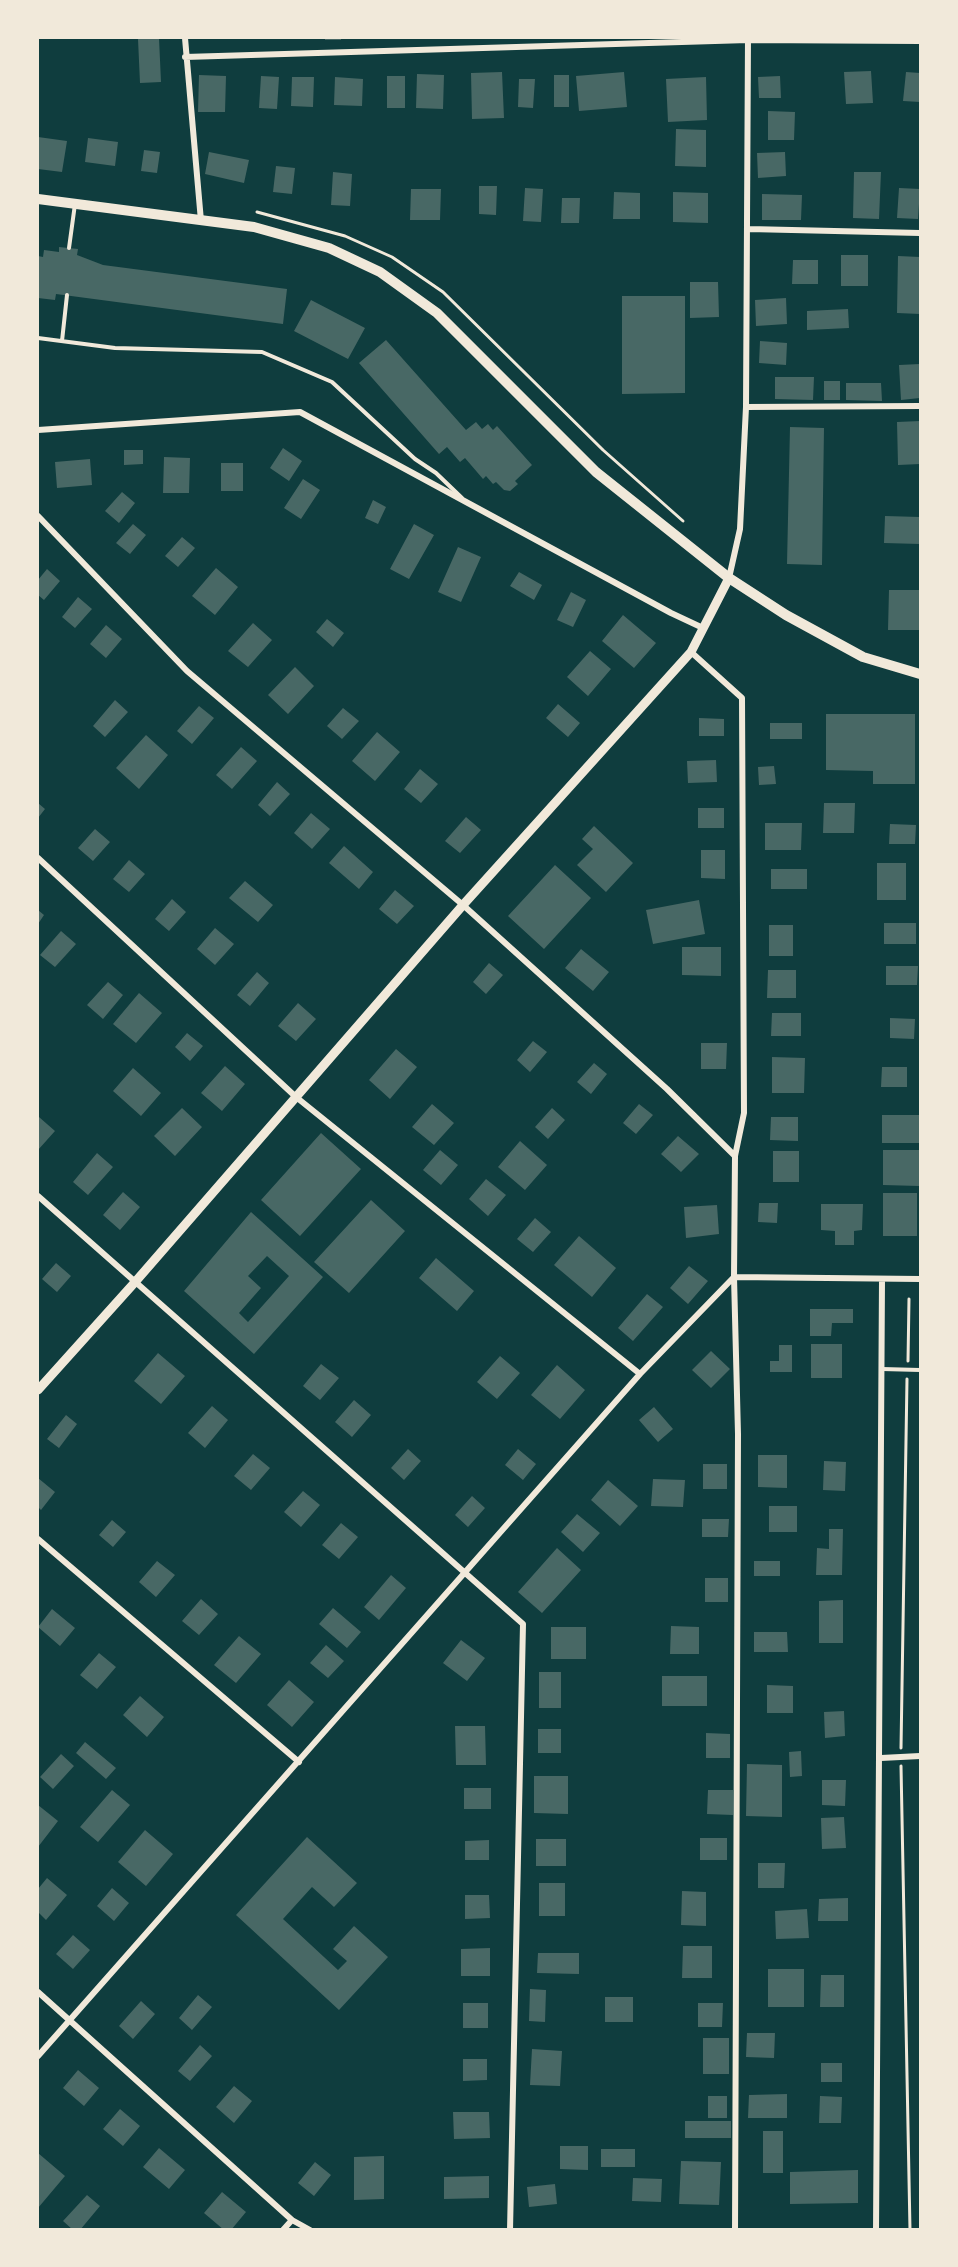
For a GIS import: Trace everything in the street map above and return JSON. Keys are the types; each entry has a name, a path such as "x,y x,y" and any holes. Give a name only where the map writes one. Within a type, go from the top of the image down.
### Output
{"main road":[{"path":"38,199 254,227 329,248 380,272 437,313 614,487 729,578 786,615 863,657 921,675"}],"street":[{"path":"185,38 201,221"},
{"path":"185,57 748,39 921,41"},
{"path":"38,1390 136,1281 463,905 691,652 729,578 740,529 746,407 749,229 748,39"},
{"path":"749,229 921,233"},
{"path":"746,407 921,405"},
{"path":"38,430 300,412 671,613 703,628"},
{"path":"38,516 187,671 463,905 667,1089 735,1156"},
{"path":"691,652 742,698 744,1113 735,1156 734,1277 738,1434 735,2229"},
{"path":"38,858 296,1097 640,1374"},
{"path":"38,1196 523,1624 510,2229"},
{"path":"38,2056 640,1374 734,1277 921,1279"},
{"path":"876,2229 882,1280"},
{"path":"38,1539 299,1762"},
{"path":"880,1758 921,1756"},
{"path":"38,1992 292,2220 310,2229"},
{"path":"283,2229 292,2220"},
{"path":"290,2229 292,2220"}],"lane":[{"path":"69,248 75,204"},
{"path":"62,341 67,295"},
{"path":"38,338 115,348 262,352 332,382 464,500"},
{"path":"882,1369 921,1370"}],"path":[{"path":"909,1299 901,1757 909,2229"}],"building":[{"path":"159,38 161,82 140,83 138,39"},
{"path":"325,38 341,38 341,40 325,40"},
{"path":"871,71 873,103 846,104 844,72"},
{"path":"502,72 504,118 472,119 471,73"},
{"path":"624,72 627,107 579,111 576,76"},
{"path":"906,72 920,73 920,102 903,101"},
{"path":"417,74 444,75 443,109 416,108"},
{"path":"199,75 226,76 225,112 198,112"},
{"path":"554,75 569,75 569,107 554,107"},
{"path":"261,76 279,77 277,109 259,108"},
{"path":"387,76 405,76 405,108 387,108"},
{"path":"780,76 781,98 759,98 758,77"},
{"path":"292,77 314,77 313,107 291,106"},
{"path":"335,77 363,79 362,106 334,105"},
{"path":"706,77 707,120 668,122 666,79"},
{"path":"519,79 535,79 533,108 518,107"},
{"path":"768,111 795,112 794,140 768,140"},
{"path":"676,129 706,130 706,167 675,166"},
{"path":"38,137 67,141 62,172 38,169"},
{"path":"88,138 118,142 115,166 85,162"},
{"path":"144,150 160,152 157,173 141,171"},
{"path":"209,152 249,160 244,183 205,174"},
{"path":"785,152 786,176 758,178 757,153"},
{"path":"276,166 295,168 292,194 273,192"},
{"path":"333,172 352,174 350,206 331,205"},
{"path":"854,172 881,172 879,219 853,218"},
{"path":"479,186 497,186 496,215 479,214"},
{"path":"525,188 543,189 541,222 523,221"},
{"path":"899,188 920,189 918,219 897,218"},
{"path":"411,189 441,189 440,220 410,220"},
{"path":"614,192 640,193 640,219 613,219"},
{"path":"673,192 708,193 708,223 673,222"},
{"path":"762,194 802,195 801,220 762,220"},
{"path":"562,198 580,198 579,223 561,223"},
{"path":"59,247 78,249 77,255 103,265 287,289 283,324 56,294 55,300 38,298 38,256 43,257 44,250 59,252"},
{"path":"841,255 868,255 868,286 841,286"},
{"path":"898,256 920,257 920,314 897,313"},
{"path":"793,260 818,260 818,284 792,284"},
{"path":"690,282 718,282 719,317 690,318"},
{"path":"622,296 685,296 685,393 622,394"},
{"path":"786,298 787,324 756,326 755,300"},
{"path":"311,300 365,328 348,359 294,331"},
{"path":"848,309 849,328 807,330 807,311"},
{"path":"386,340 466,430 476,422 482,429 488,424 493,430 497,426 532,465 515,481 518,484 510,491 504,490 496,482 493,484 486,476 483,479 465,458 460,462 447,447 439,454 359,363"},
{"path":"760,341 787,343 786,365 759,363"},
{"path":"920,364 920,398 901,400 899,365"},
{"path":"775,377 814,377 813,400 775,399"},
{"path":"824,381 840,381 840,400 824,400"},
{"path":"846,383 881,383 882,401 846,400"},
{"path":"920,421 920,464 898,465 897,422"},
{"path":"790,427 824,428 822,565 787,564"},
{"path":"283,448 302,461 289,481 270,468"},
{"path":"124,450 143,450 143,464 124,465"},
{"path":"164,457 190,458 189,493 163,493"},
{"path":"90,459 92,485 57,488 55,462"},
{"path":"221,463 243,463 243,491 221,491"},
{"path":"303,479 320,490 301,519 284,508"},
{"path":"122,492 135,503 119,523 105,511"},
{"path":"373,500 386,507 378,524 365,518"},
{"path":"885,516 920,517 920,544 884,543"},
{"path":"133,524 146,535 130,554 116,543"},
{"path":"414,524 434,535 409,579 390,569"},
{"path":"182,537 195,548 178,567 165,556"},
{"path":"458,547 481,557 461,602 438,592"},
{"path":"216,568 238,587 215,615 192,596"},
{"path":"47,569 60,581 44,600 38,595 38,580"},
{"path":"519,572 542,585 534,600 510,586"},
{"path":"889,590 920,590 920,630 888,630"},
{"path":"571,592 586,600 573,627 557,620"},
{"path":"78,597 92,609 75,628 62,617"},
{"path":"623,615 656,643 634,668 602,641"},
{"path":"327,619 344,633 333,647 316,632"},
{"path":"253,623 272,640 248,667 228,651"},
{"path":"106,625 122,639 106,658 90,644"},
{"path":"590,651 611,669 588,696 567,677"},
{"path":"295,667 314,686 288,714 268,695"},
{"path":"115,700 128,712 105,737 93,726"},
{"path":"558,704 580,723 568,737 546,718"},
{"path":"199,706 214,718 192,744 177,731"},
{"path":"343,708 359,721 342,739 327,726"},
{"path":"826,714 915,714 915,784 873,784 873,771 826,770"},
{"path":"699,718 724,719 724,736 699,736"},
{"path":"770,723 802,723 802,739 770,739"},
{"path":"377,732 400,752 375,781 352,761"},
{"path":"146,735 168,755 139,789 116,768"},
{"path":"241,747 257,761 232,789 216,775"},
{"path":"716,760 717,782 688,783 687,761"},
{"path":"774,766 776,784 759,785 758,767"},
{"path":"420,769 438,784 421,803 404,789"},
{"path":"277,782 290,794 270,816 258,805"},
{"path":"38,803 45,809 38,818"},
{"path":"824,803 855,803 854,833 823,833"},
{"path":"698,808 724,808 724,828 698,828"},
{"path":"311,813 330,829 312,849 294,833"},
{"path":"466,817 481,830 460,853 445,841"},
{"path":"765,823 802,823 801,850 765,850"},
{"path":"890,824 916,825 915,844 889,844"},
{"path":"594,826 633,863 606,892 577,865 593,849 582,839"},
{"path":"95,829 110,842 93,861 78,848"},
{"path":"344,846 373,872 359,889 329,863"},
{"path":"701,850 725,850 725,879 701,878"},
{"path":"129,860 145,874 129,892 113,879"},
{"path":"877,863 906,863 906,900 877,900"},
{"path":"555,865 591,898 544,949 508,916"},
{"path":"771,869 807,869 807,889 771,889"},
{"path":"245,881 273,905 258,922 229,898"},
{"path":"395,890 414,906 397,924 379,909"},
{"path":"172,899 186,912 169,931 155,919"},
{"path":"699,900 705,934 653,944 646,910"},
{"path":"38,910 44,915 38,924"},
{"path":"884,923 916,923 916,944 884,944"},
{"path":"769,925 793,925 793,956 769,956"},
{"path":"215,928 234,944 215,965 197,949"},
{"path":"61,931 76,944 55,967 40,955"},
{"path":"682,947 721,947 721,976 682,975"},
{"path":"581,949 609,972 593,991 565,968"},
{"path":"489,963 503,975 486,994 473,982"},
{"path":"886,966 918,966 917,985 886,985"},
{"path":"768,970 796,970 796,998 767,998"},
{"path":"257,972 269,983 250,1006 237,995"},
{"path":"108,982 123,995 103,1019 87,1005"},
{"path":"139,993 162,1013 136,1043 113,1024"},
{"path":"298,1003 316,1019 296,1041 278,1026"},
{"path":"772,1013 801,1013 801,1036 771,1036"},
{"path":"890,1018 915,1019 914,1039 890,1038"},
{"path":"187,1033 203,1046 190,1061 175,1047"},
{"path":"533,1041 547,1052 530,1072 517,1060"},
{"path":"701,1043 727,1043 726,1069 701,1069"},
{"path":"396,1049 417,1067 390,1099 369,1080"},
{"path":"772,1057 805,1058 804,1093 772,1093"},
{"path":"594,1063 607,1074 591,1094 577,1082"},
{"path":"225,1066 245,1084 222,1111 201,1093"},
{"path":"882,1067 907,1067 907,1087 881,1087"},
{"path":"133,1068 161,1093 141,1116 113,1091"},
{"path":"432,1104 454,1123 434,1145 412,1127"},
{"path":"639,1104 653,1115 636,1134 623,1123"},
{"path":"182,1108 202,1127 175,1156 154,1136"},
{"path":"552,1108 565,1120 548,1139 535,1127"},
{"path":"882,1115 920,1115 920,1143 882,1143"},
{"path":"39,1117 55,1131 38,1150 38,1119"},
{"path":"771,1117 798,1117 798,1141 770,1140"},
{"path":"321,1133 361,1169 300,1236 261,1200"},
{"path":"678,1136 699,1154 681,1172 661,1154"},
{"path":"520,1141 547,1165 525,1190 498,1167"},
{"path":"440,1150 458,1165 441,1185 423,1170"},
{"path":"883,1150 919,1150 919,1186 883,1185"},
{"path":"773,1151 799,1151 799,1182 773,1182"},
{"path":"97,1153 113,1167 88,1195 73,1182"},
{"path":"486,1179 506,1195 488,1216 469,1199"},
{"path":"123,1192 140,1207 120,1230 103,1215"},
{"path":"883,1193 917,1193 917,1236 883,1236"},
{"path":"371,1200 405,1231 349,1293 314,1262"},
{"path":"759,1203 778,1203 777,1223 758,1222"},
{"path":"821,1204 863,1204 862,1230 854,1231 854,1245 835,1245 835,1231 821,1230"},
{"path":"717,1205 719,1234 686,1238 684,1207"},
{"path":"251,1212 323,1277 254,1354 184,1291","holes":["267,1256 289,1276 248,1322 239,1313 261,1288 248,1276"]},
{"path":"535,1218 551,1232 533,1252 517,1239"},
{"path":"579,1236 616,1268 592,1297 554,1265"},
{"path":"436,1258 474,1291 457,1311 419,1278"},
{"path":"56,1263 71,1276 57,1292 42,1279"},
{"path":"689,1266 708,1281 688,1304 670,1288"},
{"path":"647,1294 663,1307 633,1341 618,1328"},
{"path":"810,1309 853,1309 853,1323 832,1323 831,1336 810,1336"},
{"path":"811,1344 842,1344 842,1378 811,1378"},
{"path":"779,1345 792,1345 792,1372 770,1372 770,1361 779,1361"},
{"path":"711,1351 730,1369 711,1388 692,1370"},
{"path":"158,1353 185,1376 161,1404 134,1381"},
{"path":"500,1356 520,1373 497,1399 477,1382"},
{"path":"321,1364 339,1378 320,1400 303,1386"},
{"path":"557,1365 585,1390 560,1419 531,1395"},
{"path":"354,1400 371,1415 352,1437 335,1422"},
{"path":"212,1406 228,1420 205,1448 188,1433"},
{"path":"654,1407 673,1429 658,1442 639,1420"},
{"path":"66,1415 77,1424 59,1448 47,1439"},
{"path":"408,1449 421,1461 404,1480 391,1468"},
{"path":"518,1449 536,1464 523,1480 505,1465"},
{"path":"253,1454 270,1468 251,1490 234,1476"},
{"path":"758,1455 787,1455 787,1488 758,1487"},
{"path":"824,1461 846,1462 845,1491 823,1490"},
{"path":"703,1464 727,1464 727,1489 703,1489"},
{"path":"38,1478 55,1492 41,1510 38,1507"},
{"path":"653,1479 685,1480 683,1507 651,1506"},
{"path":"608,1480 638,1506 620,1526 591,1500"},
{"path":"303,1491 320,1505 301,1527 284,1512"},
{"path":"472,1496 485,1508 468,1527 455,1515"},
{"path":"769,1506 797,1506 797,1532 769,1532"},
{"path":"577,1514 600,1533 583,1552 561,1532"},
{"path":"702,1519 729,1519 728,1537 702,1537"},
{"path":"112,1520 126,1532 113,1547 99,1535"},
{"path":"341,1523 358,1537 339,1559 322,1545"},
{"path":"829,1529 843,1529 842,1575 816,1575 817,1548 829,1549"},
{"path":"557,1548 581,1570 542,1613 518,1592"},
{"path":"157,1561 175,1575 156,1597 139,1582"},
{"path":"754,1561 780,1561 780,1576 754,1576"},
{"path":"391,1575 406,1588 379,1620 364,1607"},
{"path":"705,1578 728,1578 728,1602 705,1602"},
{"path":"201,1599 218,1614 199,1635 182,1621"},
{"path":"843,1600 843,1643 819,1643 819,1601"},
{"path":"333,1608 361,1632 347,1648 319,1624"},
{"path":"52,1609 75,1628 60,1646 38,1627"},
{"path":"671,1626 699,1627 699,1654 670,1654"},
{"path":"551,1627 586,1627 586,1659 551,1659"},
{"path":"754,1632 787,1632 788,1652 754,1652"},
{"path":"239,1636 261,1654 236,1683 214,1665"},
{"path":"461,1640 485,1658 467,1681 443,1663"},
{"path":"326,1645 344,1661 328,1678 310,1663"},
{"path":"99,1653 116,1667 97,1689 80,1675"},
{"path":"539,1672 561,1672 561,1708 539,1708"},
{"path":"662,1676 707,1676 707,1706 662,1706"},
{"path":"289,1680 314,1702 292,1727 267,1705"},
{"path":"767,1685 793,1686 793,1713 767,1713"},
{"path":"140,1696 164,1717 147,1737 123,1715"},
{"path":"844,1711 845,1736 825,1738 824,1712"},
{"path":"455,1726 485,1726 486,1765 456,1765"},
{"path":"538,1729 561,1729 561,1753 538,1753"},
{"path":"706,1733 730,1734 730,1758 706,1758"},
{"path":"85,1742 116,1768 106,1779 76,1753"},
{"path":"801,1751 802,1776 790,1777 789,1752"},
{"path":"61,1754 74,1766 53,1789 40,1777"},
{"path":"747,1764 782,1765 782,1817 746,1816"},
{"path":"534,1776 568,1776 568,1814 534,1813"},
{"path":"822,1780 846,1780 845,1806 822,1805"},
{"path":"464,1788 491,1788 491,1809 464,1809"},
{"path":"112,1790 130,1805 98,1842 80,1827"},
{"path":"708,1790 733,1790 733,1815 707,1814"},
{"path":"38,1805 58,1821 38,1847"},
{"path":"844,1817 846,1848 822,1849 821,1818"},
{"path":"145,1830 173,1854 146,1886 118,1862"},
{"path":"307,1837 357,1883 334,1907 312,1887 283,1919 338,1970 347,1961 333,1949 354,1926 388,1957 339,2010 236,1915"},
{"path":"700,1838 727,1838 727,1860 700,1860"},
{"path":"536,1839 566,1839 566,1866 536,1866"},
{"path":"489,1840 489,1860 465,1860 465,1841"},
{"path":"758,1863 785,1863 784,1888 758,1888"},
{"path":"47,1878 67,1895 46,1920 38,1912 38,1889"},
{"path":"539,1883 565,1883 565,1916 539,1916"},
{"path":"112,1888 129,1903 114,1921 97,1906"},
{"path":"682,1891 706,1892 706,1926 681,1925"},
{"path":"465,1895 489,1895 490,1918 465,1919"},
{"path":"848,1898 848,1921 818,1921 819,1899"},
{"path":"807,1909 809,1938 776,1939 775,1911"},
{"path":"73,1935 90,1950 73,1969 56,1954"},
{"path":"683,1946 712,1946 712,1978 682,1978"},
{"path":"490,1948 490,1976 461,1976 461,1949"},
{"path":"538,1953 579,1953 579,1974 537,1973"},
{"path":"768,1969 804,1969 804,2007 768,2007"},
{"path":"821,1975 844,1975 844,2007 820,2007"},
{"path":"530,1989 546,1990 545,2022 529,2021"},
{"path":"198,1995 212,2007 192,2030 179,2018"},
{"path":"605,1997 633,1997 633,2022 605,2022"},
{"path":"141,2001 155,2014 133,2039 119,2026"},
{"path":"463,2003 488,2003 488,2028 463,2028"},
{"path":"698,2003 723,2003 722,2027 698,2027"},
{"path":"747,2033 775,2033 774,2058 746,2057"},
{"path":"703,2038 729,2038 729,2074 703,2074"},
{"path":"200,2045 212,2056 190,2081 178,2071"},
{"path":"532,2049 562,2051 560,2086 530,2085"},
{"path":"463,2059 487,2059 487,2080 463,2081"},
{"path":"821,2063 842,2063 842,2082 821,2082"},
{"path":"78,2070 99,2088 84,2106 63,2088"},
{"path":"234,2086 252,2101 234,2123 216,2107"},
{"path":"787,2094 787,2118 748,2118 749,2095"},
{"path":"708,2096 727,2096 727,2118 708,2118"},
{"path":"820,2096 842,2097 841,2123 819,2123"},
{"path":"120,2109 140,2126 123,2146 103,2129"},
{"path":"453,2112 489,2112 490,2138 454,2139"},
{"path":"685,2121 731,2121 731,2138 685,2138"},
{"path":"763,2131 783,2131 783,2173 763,2173"},
{"path":"560,2146 588,2146 588,2170 560,2169"},
{"path":"159,2148 185,2170 169,2189 143,2167"},
{"path":"601,2149 635,2149 635,2167 601,2167"},
{"path":"38,2153 65,2176 38,2208"},
{"path":"384,2156 384,2199 354,2200 354,2157"},
{"path":"681,2161 721,2162 719,2205 679,2204"},
{"path":"315,2162 331,2175 314,2196 298,2183"},
{"path":"858,2170 858,2203 790,2204 790,2172"},
{"path":"489,2176 489,2198 444,2199 444,2177"},
{"path":"633,2178 662,2179 661,2202 632,2201"},
{"path":"555,2184 557,2204 529,2207 527,2187"},
{"path":"222,2192 246,2212 231,2230 224,2230 204,2213"},
{"path":"87,2195 100,2206 80,2230 73,2230 63,2221"}]}
